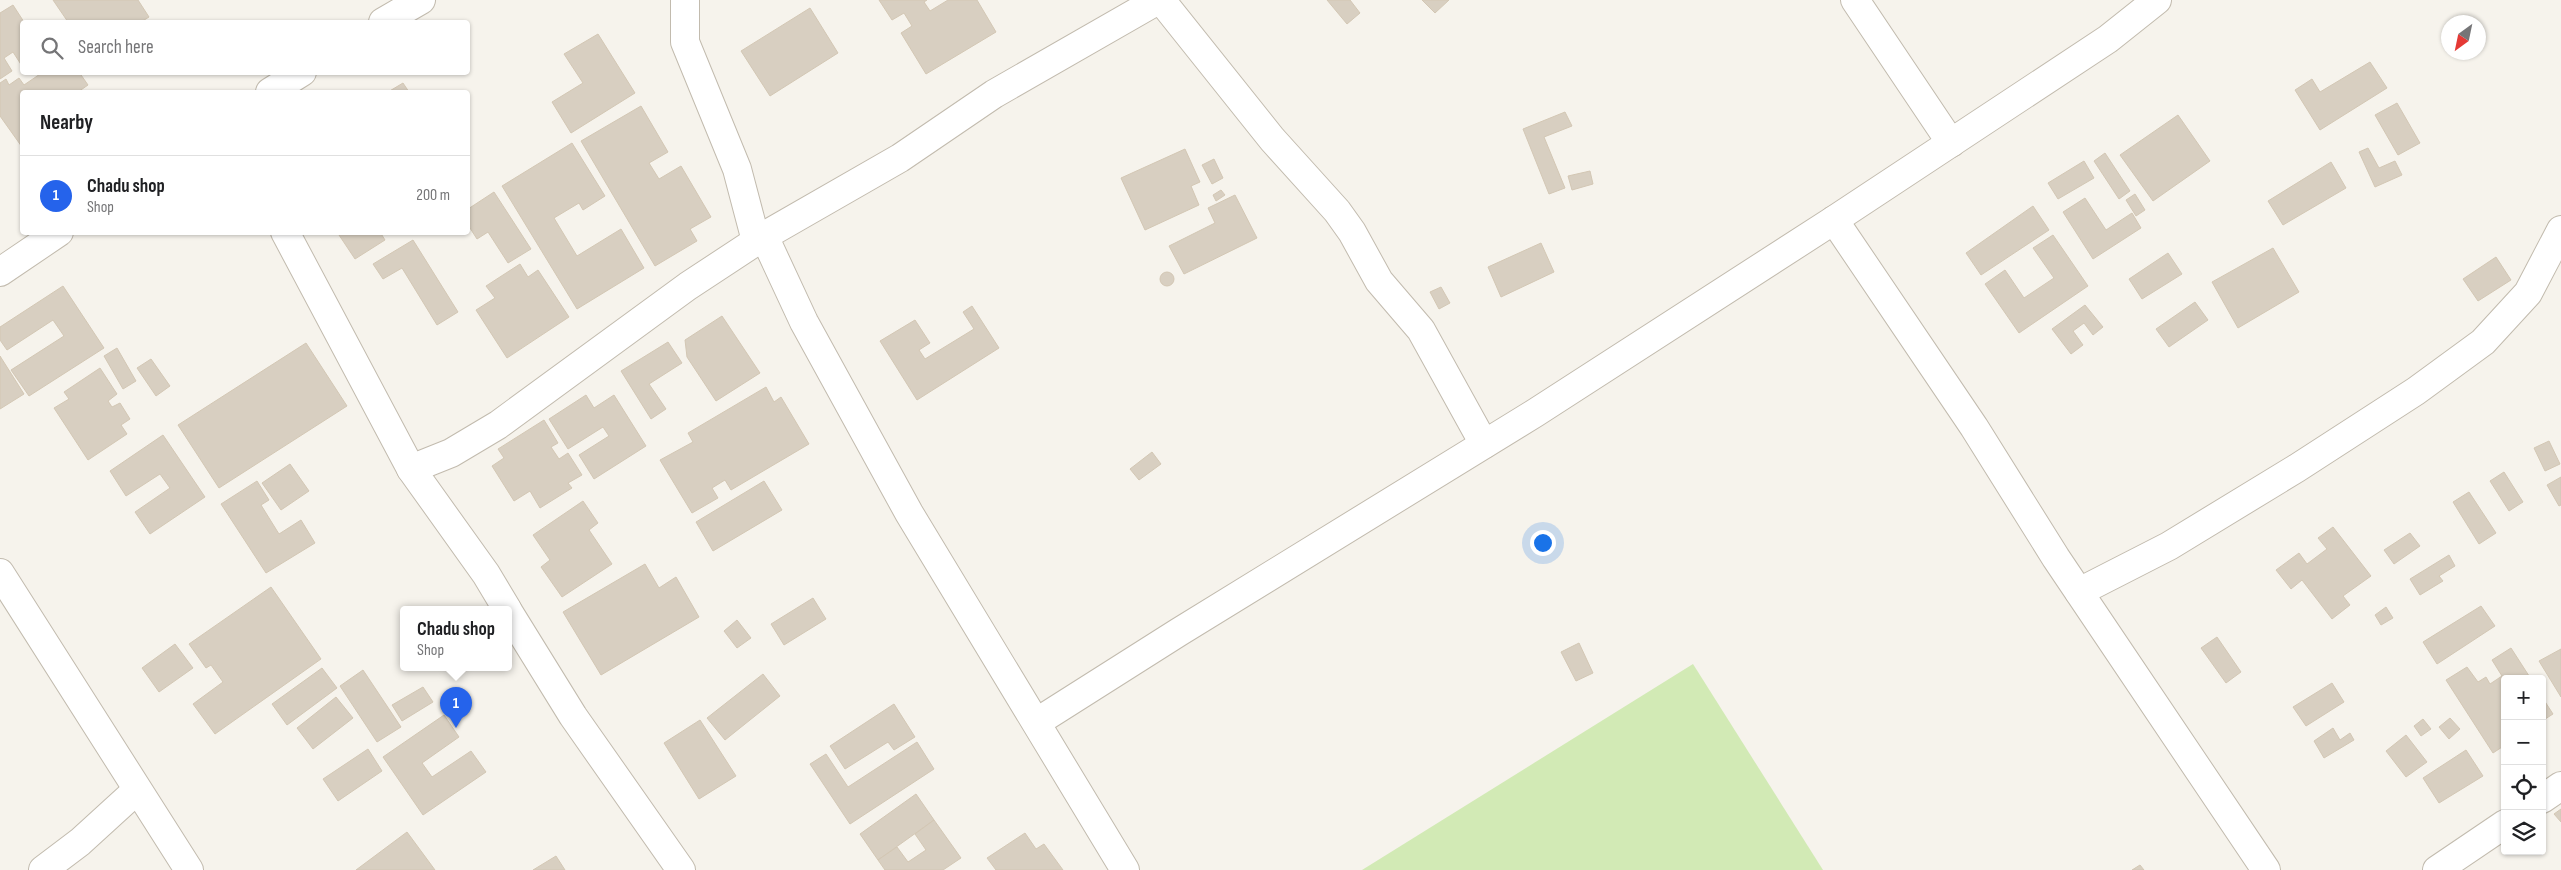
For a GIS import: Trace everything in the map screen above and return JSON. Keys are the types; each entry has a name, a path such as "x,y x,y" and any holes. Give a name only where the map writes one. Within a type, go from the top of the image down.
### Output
{"street":[{"path":"389,13 421,0"},
{"path":"685,0 685,42 737,169 760,238 909,513 1125,870"},
{"path":"411,469 451,453 498,425 688,286 760,238 900,158 994,94 1160,0 1272,139 1337,211 1352,232 1379,281 1421,330 1484,444"},
{"path":"1855,0 1951,143"},
{"path":"1037,722 1484,444 1834,220 2108,39 2157,0"},
{"path":"273,90 297,75"},
{"path":"1834,220 1974,427 2079,592 2266,870"},
{"path":"2079,592 2169,546 2297,468 2416,391 2483,342 2528,293 2561,230"},
{"path":"0,272 56,235"},
{"path":"287,235 411,469 486,574 506,606"},
{"path":"0,573 189,870"},
{"path":"512,617 573,716 681,870"},
{"path":"2546,795 2561,786"},
{"path":"43,870 80,842 137,790"},
{"path":"2437,870 2475,857 2501,828"}],"green space":[{"path":"1693,664 1823,870 1362,870"}],"building":[{"path":"53,0 138,0 149,17 144,20 67,20"},
{"path":"879,0 927,0 924,2 930,11 948,0 977,0 996,32 926,74 901,33 912,26 904,13 892,20"},
{"path":"1327,0 1350,0 1360,13 1347,24"},
{"path":"1422,0 1449,0 1435,13"},
{"path":"13,5 23,20 20,20 20,63 13,52 4,58 12,71 0,79 0,13"},
{"path":"810,8 838,53 770,96 741,51"},
{"path":"598,34 635,93 571,133 552,102 583,83 564,54"},
{"path":"2370,62 2387,88 2320,130 2295,90 2312,79 2320,92"},
{"path":"39,75 81,75 88,85 81,90 20,90 20,144 0,116 0,83 6,79 9,85 19,78 24,85"},
{"path":"403,83 408,90 391,90"},
{"path":"2397,103 2420,143 2398,155 2375,115"},
{"path":"641,106 668,152 649,163 659,179 681,166 711,217 690,229 697,241 655,266 581,141"},
{"path":"1565,112 1572,126 1544,137 1565,188 1549,194 1523,129"},
{"path":"2178,115 2210,161 2153,201 2120,155"},
{"path":"572,143 605,196 583,210 579,203 554,218 577,256 621,229 644,268 577,309 502,186"},
{"path":"2368,148 2379,168 2395,161 2402,175 2375,187 2359,152"},
{"path":"1185,149 1200,182 1191,186 1199,205 1145,230 1121,178"},
{"path":"2105,153 2130,191 2119,199 2094,161"},
{"path":"1214,159 1223,178 1212,184 1202,165"},
{"path":"2084,161 2094,178 2058,199 2048,183"},
{"path":"2331,162 2346,188 2283,225 2268,201"},
{"path":"1590,171 1593,184 1572,190 1568,176"},
{"path":"1221,190 1225,195 1216,201 1213,195"},
{"path":"494,192 531,249 508,263 488,232 477,239 470,228 470,208"},
{"path":"2135,194 2145,210 2136,216 2126,200"},
{"path":"1235,195 1257,238 1184,274 1169,246 1215,223 1208,208"},
{"path":"2085,198 2106,230 2132,213 2141,228 2093,259 2063,212"},
{"path":"2033,206 2049,230 1981,275 1966,253"},
{"path":"339,235 382,235 385,240 355,259"},
{"path":"2053,235 2088,286 2019,333 1985,284 2005,270 2024,298 2054,278 2033,248"},
{"path":"413,240 458,312 437,325 402,268 383,279 373,264"},
{"path":"1541,243 1554,272 1501,297 1488,267"},
{"path":"2273,248 2299,292 2238,328 2212,282"},
{"path":"2168,253 2182,274 2142,299 2129,279"},
{"path":"2496,257 2511,280 2478,301 2463,279"},
{"path":"520,264 528,277 538,270 569,317 507,358 476,310 495,298 486,286"},
{"path":"1164,272 1170,272 1174,279 1170,286 1164,286 1160,282 1160,276"},
{"path":"63,286 104,348 29,396 11,370 64,336 53,320 7,350 0,340 0,327"},
{"path":"1441,287 1450,303 1439,309 1430,292"},
{"path":"2195,302 2208,320 2169,347 2156,329"},
{"path":"2085,305 2103,327 2093,335 2084,323 2073,331 2083,345 2071,354 2052,329"},
{"path":"972,306 999,348 917,400 880,341 915,320 930,343 919,350 925,359 974,329 963,312"},
{"path":"722,316 760,373 716,401 687,357 685,340"},
{"path":"668,342 682,363 649,384 666,409 651,419 621,371"},
{"path":"306,343 347,406 219,488 178,425"},
{"path":"117,348 136,381 123,389 104,356"},
{"path":"0,356 24,394 0,409"},
{"path":"151,359 170,386 156,396 137,368"},
{"path":"100,368 117,394 108,401 112,407 120,403 130,419 121,425 127,434 88,460 54,408 69,399 64,392"},
{"path":"766,387 774,402 781,397 809,444 731,490 725,480 712,488 718,498 692,513 660,460 693,442 688,433"},
{"path":"586,395 594,408 614,395 646,446 594,479 579,455 609,436 603,427 568,449 549,419"},
{"path":"544,420 558,443 551,447 559,459 568,453 582,475 568,483 572,488 540,508 530,491 514,501 492,466 504,458 498,449"},
{"path":"163,435 205,497 150,534 135,512 170,488 160,474 126,496 110,471"},
{"path":"2549,441 2560,464 2545,471 2534,448"},
{"path":"1152,452 1161,464 1139,480 1130,469"},
{"path":"290,464 309,491 281,510 262,483"},
{"path":"2504,472 2523,502 2509,511 2490,481"},
{"path":"2561,477 2561,505 2559,506 2547,485"},
{"path":"257,481 269,500 261,505 279,534 301,520 315,543 266,573 221,504"},
{"path":"764,481 782,510 713,551 696,522"},
{"path":"2469,492 2496,533 2479,544 2453,502"},
{"path":"583,501 598,523 589,530 612,564 562,597 541,567 550,560 533,535"},
{"path":"2333,527 2371,576 2343,596 2350,605 2332,619 2302,580 2291,589 2276,570 2299,553 2307,564 2327,549 2318,538"},
{"path":"2410,533 2420,546 2394,564 2384,550"},
{"path":"2449,555 2455,566 2439,576 2443,581 2420,595 2410,579"},
{"path":"645,564 659,588 676,577 699,617 601,675 563,612"},
{"path":"271,587 321,659 215,734 193,704 223,682 211,665 206,668 189,644"},
{"path":"813,598 826,619 784,645 771,624"},
{"path":"2481,606 2495,626 2437,664 2423,642"},
{"path":"2386,607 2393,618 2381,625 2375,615"},
{"path":"737,620 751,638 737,648 724,631"},
{"path":"2217,637 2241,672 2226,683 2201,648"},
{"path":"1579,643 1593,673 1576,681 1561,652"},
{"path":"175,644 193,668 159,692 142,668"},
{"path":"2511,648 2528,675 2501,675 2492,660"},
{"path":"2561,649 2561,697 2539,661"},
{"path":"2467,667 2478,682 2486,677 2490,684 2501,677 2501,748 2493,753 2446,680"},
{"path":"322,668 337,688 287,725 272,704"},
{"path":"363,670 401,727 377,742 340,686"},
{"path":"763,674 780,696 725,740 707,718"},
{"path":"2332,683 2344,702 2306,726 2293,707"},
{"path":"423,687 433,702 402,721 392,705"},
{"path":"336,697 353,718 313,749 297,728"},
{"path":"2546,703 2553,714 2546,718"},
{"path":"894,704 915,737 894,750 888,742 845,769 830,746"},
{"path":"444,715 459,737 422,763 432,777 471,751 486,772 423,815 383,757"},
{"path":"2450,718 2460,729 2449,739 2439,727"},
{"path":"2423,719 2431,729 2421,736 2414,726"},
{"path":"700,720 736,776 699,799 664,743"},
{"path":"2333,728 2340,740 2350,733 2354,740 2324,758 2314,741"},
{"path":"2406,735 2427,762 2406,777 2386,751"},
{"path":"917,742 934,769 850,824 810,764 826,754 848,787"},
{"path":"368,749 382,771 338,801 323,779"},
{"path":"2466,750 2483,776 2439,803 2423,778"},
{"path":"916,794 934,820 878,860 860,834"},
{"path":"2561,809 2561,822 2554,814"},
{"path":"934,820 961,858 943,870 885,870 878,860 897,847 908,862 926,850 915,834"},
{"path":"407,832 435,870 356,870"},
{"path":"1025,833 1036,849 1044,844 1063,870 996,870 987,858"},
{"path":"556,856 565,870 533,870"},
{"path":"2140,865 2144,870 2132,870"}],"place":[{"name":"Chadu shop","path":"456,728"}]}
